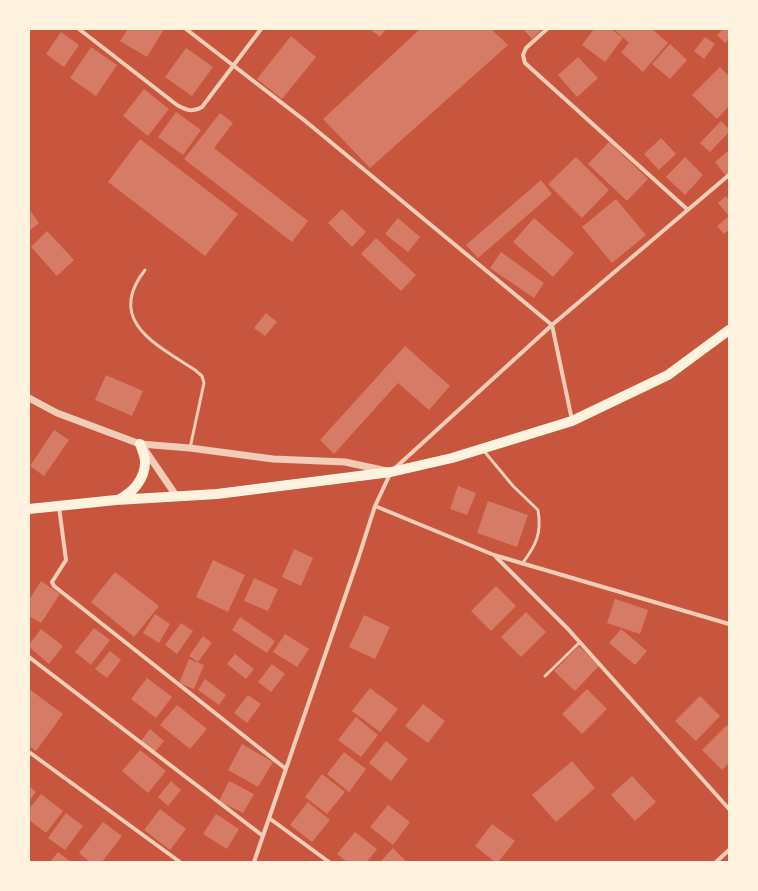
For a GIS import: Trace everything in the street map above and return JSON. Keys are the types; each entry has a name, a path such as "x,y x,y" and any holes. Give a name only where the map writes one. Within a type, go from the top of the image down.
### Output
{"main road":[{"path":"29,509 116,500 217,494 391,472 482,449 572,421 668,376 729,330"},
{"path":"116,500 132,490 142,475 145,462 140,444"}],"street":[{"path":"79,29 184,109 197,111 202,107 234,66 260,29"},
{"path":"186,29 304,120 552,324 572,421"},
{"path":"547,29 526,48 523,55 525,63 688,210"},
{"path":"254,862 375,506 391,472 552,324 729,175"},
{"path":"29,398 57,413 140,444 190,448 273,459 345,462 391,472"},
{"path":"140,444 176,497"},
{"path":"59,506 66,560 52,582 54,586 286,769"},
{"path":"375,506 494,555 729,624"},
{"path":"494,555 580,642 729,809"},
{"path":"29,657 263,836"},
{"path":"29,752 180,862"},
{"path":"269,818 329,862"},
{"path":"716,862 729,850"}],"lane":[{"path":"145,270 137,281 131,294 130,308 134,321 151,341 202,376 204,383 190,448"},
{"path":"482,449 513,486 538,510 540,533 535,547 522,564"},
{"path":"545,676 580,642"}],"building":[{"path":"128,29 164,29 147,57 120,41"},
{"path":"370,29 386,29 380,37"},
{"path":"420,29 491,29 508,45 370,168 323,119"},
{"path":"523,29 542,29 532,39"},
{"path":"594,29 611,29 623,38 605,62 582,45"},
{"path":"614,29 652,29 668,43 643,72 621,52 629,43"},
{"path":"723,29 729,29 729,39 725,43 717,35"},
{"path":"61,32 79,45 64,67 46,54"},
{"path":"291,36 316,57 282,99 257,79"},
{"path":"705,37 715,44 704,59 694,51"},
{"path":"670,44 687,60 670,79 652,64"},
{"path":"91,47 117,65 96,96 70,78"},
{"path":"186,48 213,67 192,96 165,77"},
{"path":"578,57 598,78 577,97 558,75"},
{"path":"720,67 729,76 729,106 717,119 692,95"},
{"path":"144,89 169,109 148,136 123,116"},
{"path":"176,112 201,130 183,155 158,137"},
{"path":"220,113 233,123 214,148 308,221 292,242 184,159"},
{"path":"721,121 729,129 729,132 710,152 700,143"},
{"path":"661,138 676,154 659,170 644,154"},
{"path":"140,139 238,214 205,256 108,182"},
{"path":"609,142 648,179 627,201 588,164"},
{"path":"729,150 729,173 726,176 715,162"},
{"path":"576,157 609,190 582,218 548,184"},
{"path":"685,157 703,175 685,195 666,177"},
{"path":"541,180 552,194 478,258 466,245"},
{"path":"726,196 729,200 729,216 718,203"},
{"path":"616,199 646,235 612,263 582,227"},
{"path":"29,209 39,223 29,231"},
{"path":"342,209 366,232 352,247 328,223"},
{"path":"729,216 729,230 724,234 717,226"},
{"path":"398,218 420,237 408,252 385,234"},
{"path":"534,218 574,253 553,277 513,242"},
{"path":"47,231 74,260 57,276 31,247"},
{"path":"376,238 416,275 401,291 361,254"},
{"path":"501,252 544,283 534,298 490,268"},
{"path":"266,313 277,322 265,336 254,328"},
{"path":"405,346 450,386 429,410 398,383 334,454 320,440"},
{"path":"106,375 143,391 132,416 95,400"},
{"path":"54,430 69,440 44,476 30,466"},
{"path":"458,486 476,493 467,515 450,509"},
{"path":"488,501 528,515 517,547 477,533"},
{"path":"294,549 313,558 301,586 282,577"},
{"path":"213,560 245,575 228,612 196,597"},
{"path":"115,572 159,606 134,637 91,602"},
{"path":"254,578 278,589 268,611 244,601"},
{"path":"41,581 60,594 41,623 29,616 29,600"},
{"path":"496,586 516,606 491,631 471,611"},
{"path":"615,599 648,610 640,634 607,623"},
{"path":"526,612 546,632 521,657 501,637"},
{"path":"155,614 170,624 159,643 143,633"},
{"path":"364,615 390,627 375,659 349,647"},
{"path":"240,617 275,641 267,653 232,630"},
{"path":"181,623 193,631 177,654 165,645"},
{"path":"94,628 110,640 91,665 75,652"},
{"path":"41,629 63,646 49,664 29,647"},
{"path":"621,629 647,651 635,665 609,643"},
{"path":"285,634 309,649 297,667 273,652"},
{"path":"203,636 212,643 198,662 189,656"},
{"path":"579,646 599,666 575,691 554,671"},
{"path":"110,651 121,660 107,678 95,669"},
{"path":"235,654 254,669 246,679 227,664"},
{"path":"189,659 204,665 194,689 179,683"},
{"path":"272,664 285,674 271,692 258,682"},
{"path":"147,678 172,697 156,718 131,699"},
{"path":"205,679 226,695 219,705 198,690"},
{"path":"370,688 398,709 380,732 352,711"},
{"path":"29,689 63,714 36,751 29,746"},
{"path":"587,689 607,709 582,734 562,714"},
{"path":"248,695 261,704 247,723 234,713"},
{"path":"700,696 720,716 696,741 675,721"},
{"path":"423,704 445,721 428,743 405,726"},
{"path":"177,705 207,729 190,749 160,725"},
{"path":"356,717 378,735 361,757 338,740"},
{"path":"727,725 729,727 729,763 722,770 702,750"},
{"path":"150,729 164,741 155,752 141,741"},
{"path":"386,741 408,759 391,781 369,763"},
{"path":"242,744 273,762 258,787 228,770"},
{"path":"140,750 166,771 148,793 122,771"},
{"path":"344,752 366,769 349,792 327,774"},
{"path":"572,761 595,788 556,822 532,795"},
{"path":"322,774 345,792 327,814 305,797"},
{"path":"632,776 656,802 635,821 611,795"},
{"path":"171,781 181,790 168,806 158,797"},
{"path":"229,781 254,794 243,813 219,801"},
{"path":"29,786 36,792 29,801"},
{"path":"41,794 63,811 46,833 29,820 29,809"},
{"path":"308,802 330,820 312,842 290,825"},
{"path":"388,805 410,822 393,845 370,827"},
{"path":"160,809 186,829 170,850 144,830"},
{"path":"66,813 83,826 65,850 48,838"},
{"path":"216,814 239,829 227,849 203,834"},
{"path":"103,822 122,836 102,862 90,862 79,853"},
{"path":"492,824 515,841 498,862 495,862 475,846"},
{"path":"355,832 377,849 367,862 347,862 337,854"},
{"path":"393,848 407,862 380,862"},
{"path":"58,852 71,862 50,862"}]}
